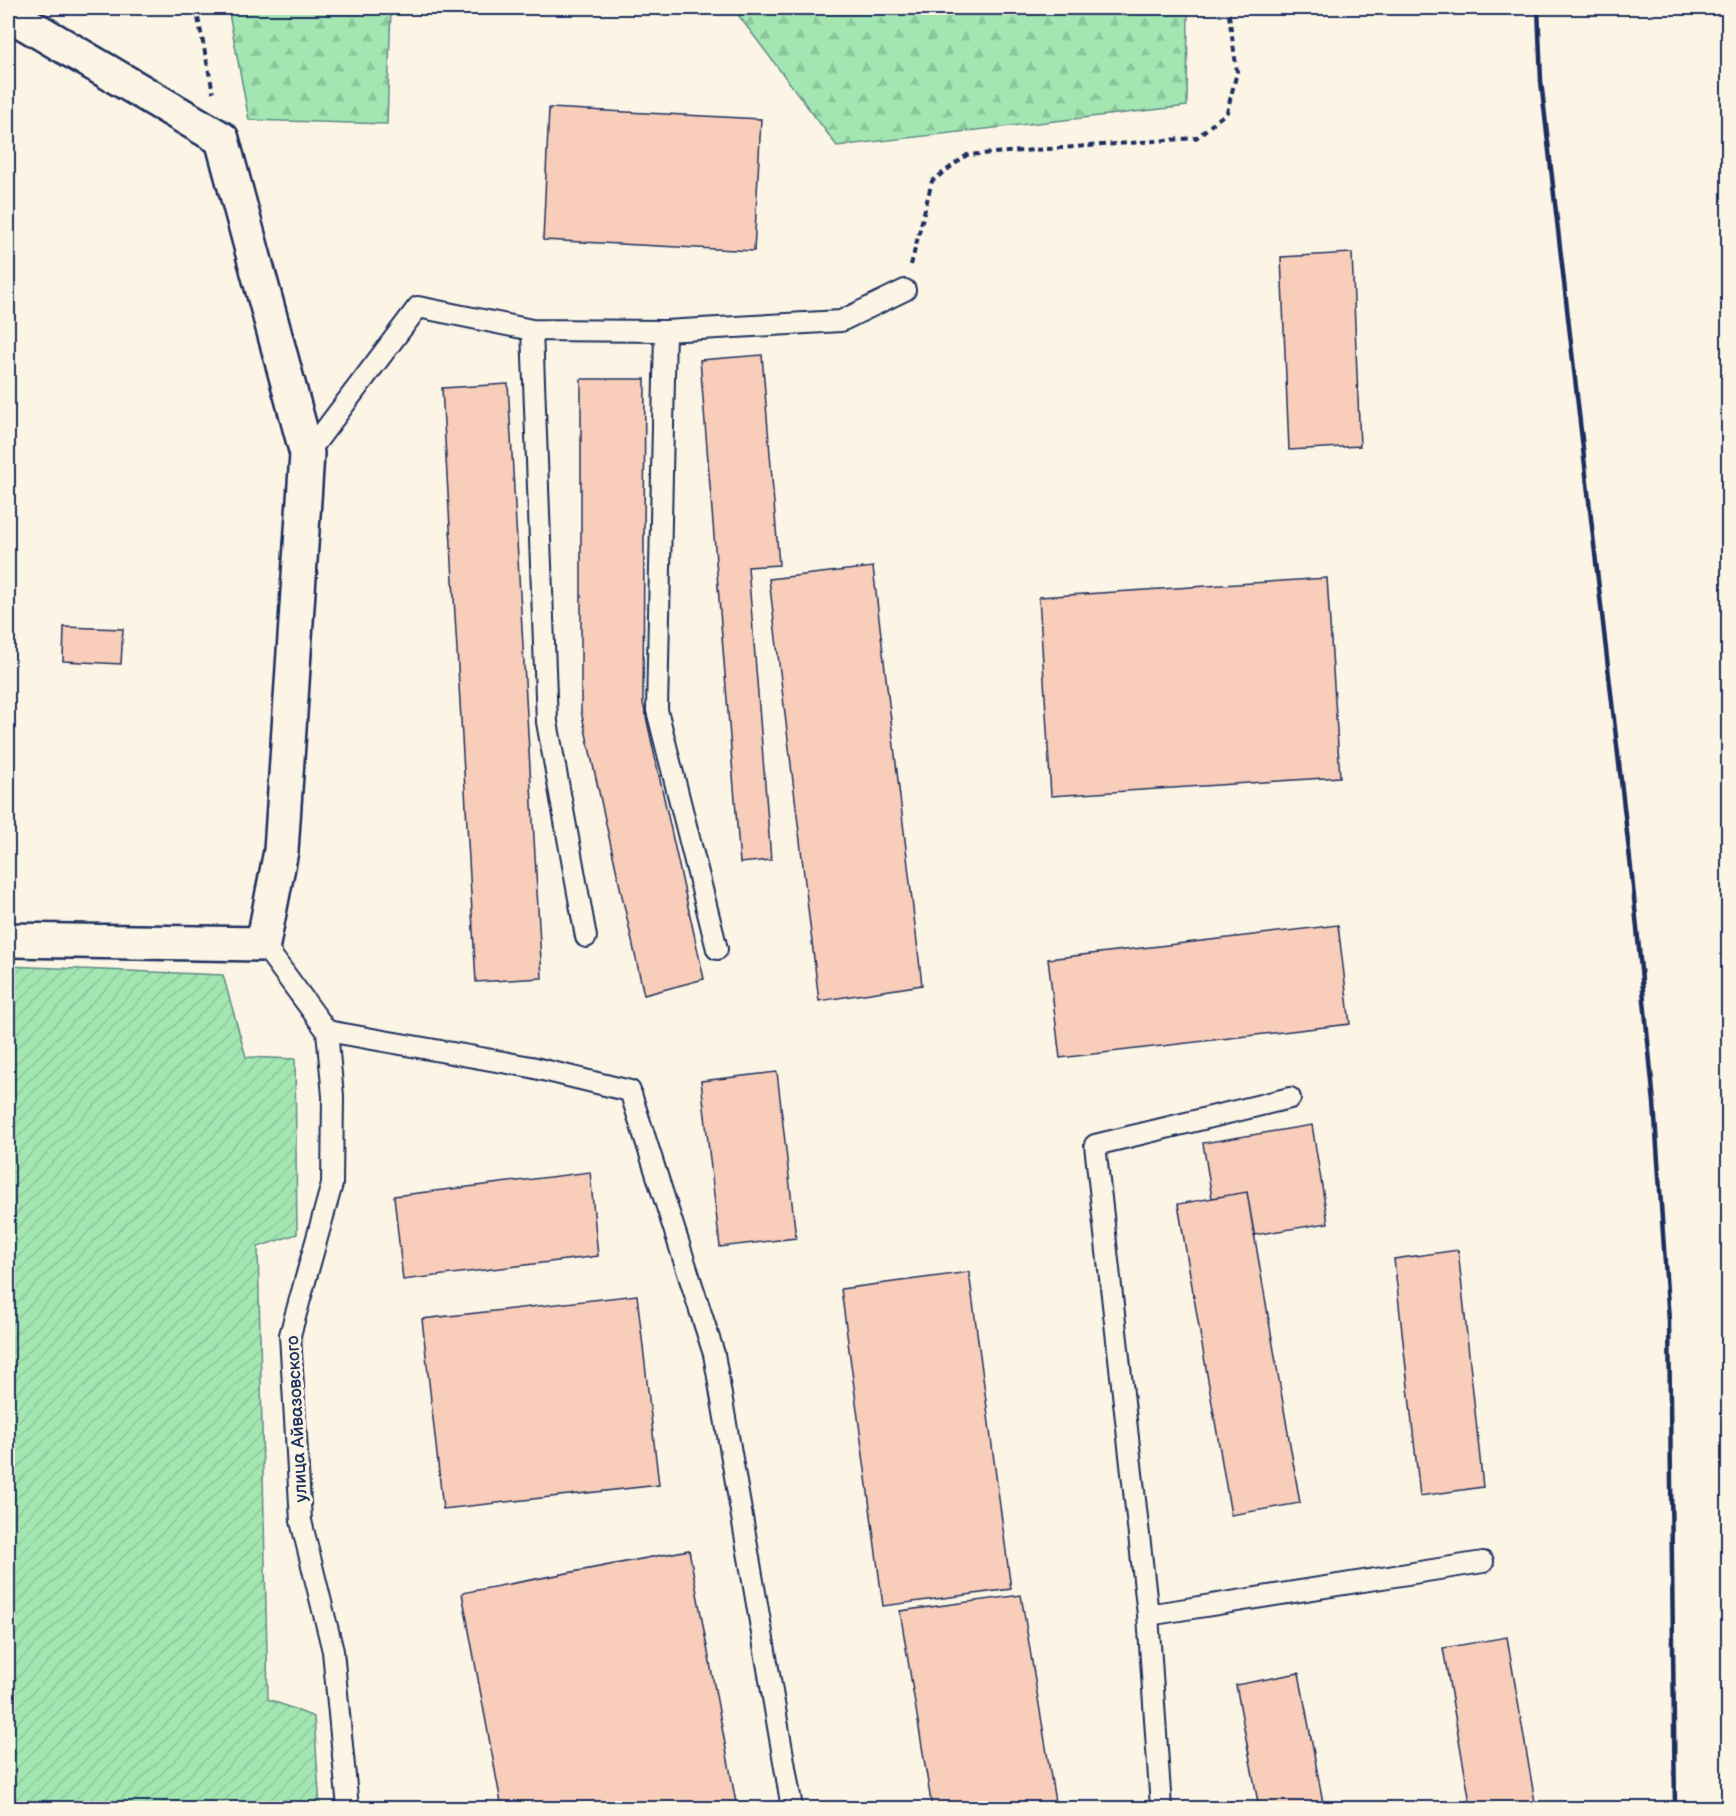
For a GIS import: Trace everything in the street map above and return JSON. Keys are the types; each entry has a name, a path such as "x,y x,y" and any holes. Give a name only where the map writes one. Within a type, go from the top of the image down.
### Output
{"street":[{"path":"8,940 263,945 281,850 307,454 222,139 10,18"}],"lane":[{"path":"307,454 418,307 532,330 665,331 841,321 905,290"},
{"path":"532,330 547,722 586,937"},
{"path":"665,331 657,710 717,949"},
{"path":"263,945 327,1031 531,1067 630,1091 714,1354 792,1809"},
{"name":"улица Айвазовского","path":"327,1031 333,1096 332,1184 290,1335 302,1521 333,1651 348,1809"},
{"path":"1161,1809 1148,1615 1095,1145 1290,1098"},
{"path":"1148,1615 1483,1562"}],"path":[{"path":"196,8 222,139"},
{"path":"905,290 932,181 967,155 1196,138 1227,112 1237,72 1228,8"}],"green space":[{"path":"228,8 391,8 387,124 249,120"},
{"path":"733,8 1188,8 1187,106 837,146"},
{"path":"8,966 223,975 246,1057 295,1059 297,1234 258,1247 268,1699 314,1717 320,1808 8,1808"}],"building":[{"path":"549,108 761,119 754,251 543,240"},
{"path":"1352,253 1360,446 1289,450 1281,257"},
{"path":"762,355 779,565 748,567 771,860 740,863 700,360"},
{"path":"581,379 645,379 643,703 704,979 644,995 581,711"},
{"path":"508,384 542,978 476,982 442,388"},
{"path":"873,567 922,985 819,1001 769,579"},
{"path":"1327,578 1340,777 1051,796 1039,597"},
{"path":"64,627 123,629 121,664 63,661"},
{"path":"1338,925 1350,1024 1060,1058 1048,959"},
{"path":"777,1072 796,1238 720,1247 701,1081"},
{"path":"1312,1125 1328,1223 1254,1235 1247,1192 1212,1198 1203,1143"},
{"path":"590,1172 598,1256 403,1280 394,1196"},
{"path":"1247,1192 1300,1503 1231,1515 1178,1204"},
{"path":"1458,1250 1483,1487 1420,1496 1394,1259"},
{"path":"969,1272 1011,1589 883,1606 841,1289"},
{"path":"637,1295 659,1485 443,1509 422,1319"},
{"path":"689,1550 737,1808 502,1808 462,1593"},
{"path":"1021,1595 1056,1808 932,1808 900,1611"},
{"path":"1507,1637 1536,1808 1471,1808 1443,1648"},
{"path":"1299,1673 1324,1808 1259,1808 1236,1685"}],"railway":[{"path":"1538,8 1541,81 1632,877 1654,1103 1669,1321 1675,1808"}]}
